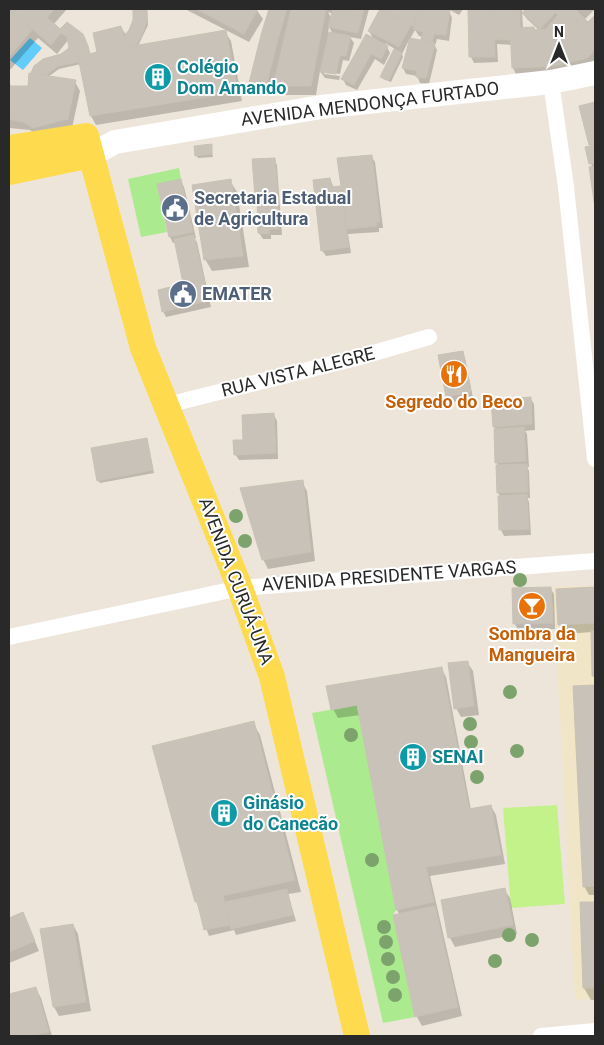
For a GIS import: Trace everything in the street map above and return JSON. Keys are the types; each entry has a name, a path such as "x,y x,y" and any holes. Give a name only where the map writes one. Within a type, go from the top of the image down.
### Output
{"main road":[{"name":"AVENIDA MENDONÇA FURTADO","path":"9,148 115,142 321,107 552,82 592,70"},
{"name":"AVENIDA MENDONÇA FURTADO","path":"9,172 88,145"},
{"name":"AVENIDA CURUÁ-UNA","path":"88,145 144,348 240,588 272,677 357,1036"}],"street":[{"path":"552,82 566,187 595,460"},
{"name":"RUA VISTA ALEGRE","path":"167,405 360,357 430,337"},
{"name":"AVENIDA PRESIDENTE VARGAS","path":"9,637 240,588 595,561"},
{"path":"540,1036 595,1031"}],"shaded area":[{"path":"595,586 595,998 575,1000 553,587"}],"green space":[{"path":"179,168 181,179 157,185 167,232 141,237 128,179"},
{"path":"357,705 396,910 393,915 415,1017 383,1023 312,713"},
{"path":"557,805 565,904 511,908 503,808"}],"water":[{"path":"30,38 42,48 23,70 10,60"}],"building":[{"path":"9,9 32,30 9,57"},
{"path":"9,9 54,9 47,18 63,31 51,45"},
{"path":"133,9 147,9 147,21 136,45 127,47 124,36 133,20"},
{"path":"196,9 258,9 244,34"},
{"path":"269,9 287,9 278,39 261,35"},
{"path":"291,9 326,9 311,86 273,86"},
{"path":"331,9 364,9 362,16"},
{"path":"333,9 362,16 358,33 328,27"},
{"path":"380,9 411,25 399,47 368,31"},
{"path":"380,9 418,9 414,27 411,25"},
{"path":"418,9 450,10 446,35 434,34 432,42 421,40 423,32 414,30"},
{"path":"468,9 494,9 495,57 469,57"},
{"path":"494,9 520,9 520,28 510,28 511,40 494,39"},
{"path":"526,9 559,9 540,29 522,13"},
{"path":"559,9 575,9 590,24 578,35 555,12"},
{"path":"558,15 578,35 571,42 556,28 546,29"},
{"path":"595,15 595,29 588,22"},
{"path":"67,22 83,34 90,54 78,57 79,62 58,66 45,76 31,73 34,66 43,59 61,54 69,48 67,37 61,33 63,31 60,29"},
{"path":"590,24 595,29 595,50 587,58 571,42"},
{"name":"Colégio Dom Amando","path":"121,26 127,47 226,30 238,92 90,116 78,57 97,52 93,33"},
{"path":"534,27 539,67 512,68 510,28"},
{"path":"556,28 560,65 539,67 534,30"},
{"path":"556,30 571,42 587,58 560,65"},
{"path":"329,32 351,36 346,56 340,55 336,74 320,72"},
{"path":"366,34 388,46 381,59 359,47"},
{"path":"261,35 278,39 266,87 248,87"},
{"path":"410,38 435,43 426,78 416,77 417,71 402,68"},
{"path":"359,47 371,54 354,85 341,79"},
{"path":"394,49 402,53 389,80 380,77"},
{"path":"29,73 76,80 68,119 33,128 23,122 9,119 9,86 28,86"},
{"path":"595,102 595,144 589,145 579,106"},
{"path":"212,144 212,154 195,156 194,146"},
{"path":"595,145 595,163 589,164 585,147"},
{"path":"372,155 380,222 376,222 377,226 347,229 337,158"},
{"path":"275,158 278,195 255,196 252,159"},
{"path":"595,166 595,208 589,167"},
{"path":"330,178 332,187 340,186 349,247 321,251 313,180"},
{"name":"Secretaria Estadual de Agricultura","path":"181,179 193,232 169,237 157,184"},
{"path":"231,179 243,256 204,260 192,185"},
{"path":"278,196 279,229 269,229 269,234 258,233 257,197"},
{"name":"EMATER","path":"194,235 204,279 183,283 174,239"},
{"name":"EMATER","path":"204,279 208,301 162,312 158,290"},
{"name":"Segredo do Beco","path":"463,351 471,392 446,397 438,355"},
{"path":"531,397 532,424 493,427 491,400"},
{"path":"274,413 276,453 234,455 233,440 243,440 242,415"},
{"path":"524,427 526,461 495,463 494,429"},
{"path":"147,438 153,470 97,481 91,448"},
{"path":"527,464 528,492 497,493 496,465"},
{"path":"303,480 311,552 262,560 240,488"},
{"path":"527,494 529,529 499,530 498,496"},
{"name":"Sombra da Mangueira","path":"551,587 553,623 513,624 512,588"},
{"path":"595,587 595,623 558,625 556,589"},
{"path":"591,631 595,631 595,676 592,676"},
{"name":"SENAI","path":"468,661 474,706 454,709 448,663"},
{"name":"SENAI","path":"442,667 469,809 491,805 501,855 426,867 434,902 396,910 357,705 331,710 326,686"},
{"path":"595,685 595,886 583,887 573,686"},
{"name":"Ginásio do Canecão","path":"254,721 295,880 195,902 152,746"},
{"path":"505,888 513,925 448,938 441,900"},
{"path":"287,889 293,915 231,929 225,902"},
{"path":"223,895 230,925 204,930 197,901"},
{"path":"580,902 595,902 595,988 583,988"},
{"path":"435,906 458,1007 415,1017 393,915"},
{"path":"23,912 35,941 9,952 9,918"},
{"path":"73,924 86,1002 53,1007 40,929"},
{"path":"36,987 49,1032 29,1036 9,1036 9,994"}],"place":[{"name":"Colégio Dom Amando","path":"158,77"},
{"name":"Secretaria Estadual de Agricultura","path":"175,208"},
{"name":"EMATER","path":"183,294"},
{"name":"Segredo do Beco","path":"454,374"},
{"name":"Sombra da Mangueira","path":"532,606"},
{"name":"SENAI","path":"413,757"},
{"name":"Ginásio do Canecão","path":"224,813"}]}
